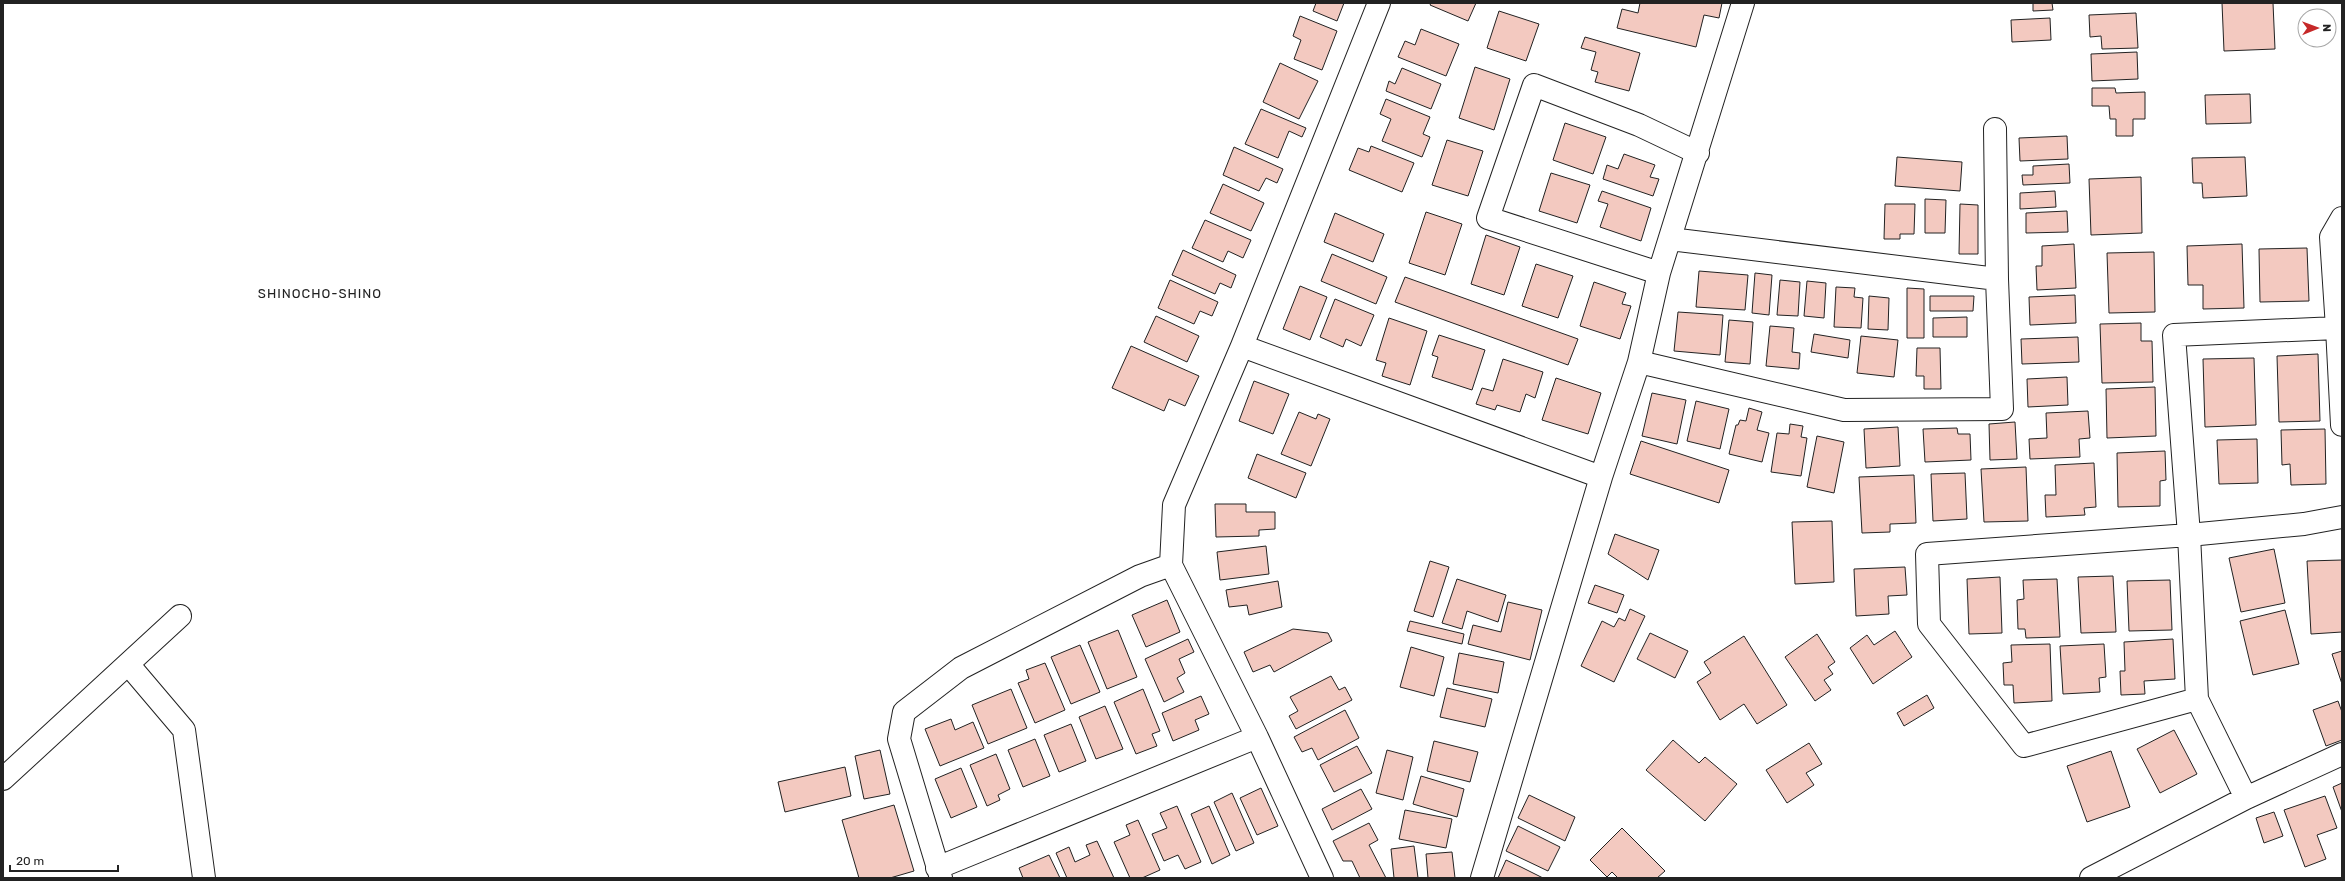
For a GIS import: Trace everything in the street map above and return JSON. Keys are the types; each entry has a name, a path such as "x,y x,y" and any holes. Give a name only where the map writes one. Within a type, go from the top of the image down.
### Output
{"street":[{"path":"1322,878 1257,737 1171,565 1174,505 1242,346 1379,3"},
{"path":"1482,878 1601,477 1639,362 1658,273 1698,153 1743,3"},
{"path":"1658,273 1488,218 1534,85 1639,124 1698,153"},
{"path":"1639,362 1844,410 2002,409 1997,280 1995,129"},
{"path":"2342,218 2332,237 2342,424"},
{"path":"1670,240 1997,280"},
{"path":"2246,798 2197,700 2189,534 2174,335 2337,328"},
{"path":"1242,346 1601,477"},
{"path":"2197,700 2024,746 1929,624 1927,554 2304,524 2342,517"},
{"path":"1171,565 1140,576 961,668 904,712 899,739 939,873 1257,737"},
{"path":"3,779 180,616"},
{"path":"128,664 184,730 204,878"},
{"path":"2091,878 2246,798 2342,754"}],"building":[{"path":"1316,3 1344,3 1337,21 1313,11"},
{"path":"1431,3 1476,3 1468,21 1430,5"},
{"path":"1640,3 1722,3 1719,18 1704,15 1696,47 1617,28 1622,9 1638,13"},
{"path":"2033,3 2052,3 2053,10 2033,11"},
{"path":"2222,3 2273,3 2275,49 2224,51"},
{"path":"1499,11 1539,24 1526,61 1487,48"},
{"path":"2136,13 2138,48 2102,49 2101,36 2090,37 2089,15"},
{"path":"1300,16 1337,31 1322,70 1294,59 1301,40 1293,36"},
{"path":"2050,18 2051,40 2012,42 2011,20"},
{"path":"1421,29 1459,44 1446,76 1398,57 1405,41 1415,45"},
{"path":"1585,37 1640,53 1629,91 1595,82 1598,72 1591,70 1596,52 1581,48"},
{"path":"2137,52 2138,79 2092,81 2091,54"},
{"path":"1280,63 1318,81 1299,119 1263,102"},
{"path":"1475,67 1510,79 1494,130 1459,118"},
{"path":"1402,68 1441,84 1431,109 1386,91 1389,81 1395,84"},
{"path":"2092,88 2115,88 2116,93 2145,92 2145,119 2133,119 2133,136 2116,136 2116,119 2110,119 2109,106 2092,106"},
{"path":"2250,94 2251,123 2206,124 2205,95"},
{"path":"1386,99 1430,117 1423,134 1430,137 1422,157 1382,141 1391,119 1380,114"},
{"path":"1261,109 1306,128 1302,137 1289,131 1278,158 1245,144"},
{"path":"1565,123 1606,137 1593,174 1553,160"},
{"path":"2067,136 2068,159 2020,161 2019,138"},
{"path":"1447,140 1483,151 1468,196 1432,185"},
{"path":"1371,146 1414,163 1402,192 1349,170 1358,148 1369,152"},
{"path":"1234,147 1283,169 1277,183 1266,178 1259,191 1223,175"},
{"path":"1624,154 1655,165 1650,177 1659,179 1653,196 1603,179 1607,165 1618,169"},
{"path":"1897,157 1962,162 1960,191 1895,186"},
{"path":"2245,157 2247,196 2203,198 2202,183 2193,183 2192,158"},
{"path":"2069,164 2070,183 2023,185 2022,175 2033,175 2033,166"},
{"path":"1551,173 1590,185 1577,223 1539,211"},
{"path":"2141,177 2142,233 2091,235 2089,179"},
{"path":"1223,184 1264,203 1251,231 1210,213"},
{"path":"1602,191 1651,208 1641,241 1600,227 1608,204 1598,201"},
{"path":"2055,191 2056,207 2020,209 2020,193"},
{"path":"1925,199 1946,200 1945,233 1925,233"},
{"path":"1885,204 1915,204 1914,234 1900,234 1900,239 1884,239"},
{"path":"1960,204 1978,205 1978,254 1959,254"},
{"path":"2067,211 2068,232 2026,233 2026,213"},
{"path":"1426,212 1462,224 1445,275 1409,263"},
{"path":"1335,213 1384,234 1373,262 1324,242"},
{"path":"1205,220 1251,240 1243,258 1228,251 1223,262 1192,248"},
{"path":"1486,235 1520,247 1504,295 1471,284"},
{"path":"2074,244 2076,288 2037,290 2036,266 2042,266 2042,246"},
{"path":"2242,244 2244,308 2203,309 2203,285 2188,285 2187,246"},
{"path":"2307,248 2309,301 2260,302 2259,249"},
{"path":"1183,250 1236,275 1231,288 1220,283 1215,294 1172,275"},
{"path":"2154,252 2155,312 2109,313 2107,253"},
{"path":"1332,254 1387,277 1376,304 1321,281"},
{"path":"1536,264 1573,276 1558,318 1522,306"},
{"path":"1699,271 1748,275 1745,310 1696,307"},
{"path":"1755,273 1772,275 1769,315 1752,313"},
{"path":"1405,277 1578,339 1568,365 1395,302"},
{"path":"1170,280 1218,302 1212,316 1200,311 1194,324 1158,308"},
{"path":"1780,280 1800,282 1798,316 1777,315"},
{"path":"1807,281 1826,283 1824,318 1804,316"},
{"path":"1594,282 1626,293 1622,304 1631,306 1620,339 1580,326"},
{"path":"1300,286 1327,297 1310,340 1283,329"},
{"path":"1836,287 1855,288 1854,297 1863,298 1861,328 1834,327"},
{"path":"1907,288 1924,289 1924,338 1907,338"},
{"path":"2075,295 2076,323 2030,325 2029,297"},
{"path":"1869,296 1889,298 1888,330 1868,329"},
{"path":"1930,296 1974,296 1973,311 1930,311"},
{"path":"1335,299 1374,315 1361,346 1346,339 1343,347 1320,337"},
{"path":"1678,312 1723,315 1720,355 1674,351"},
{"path":"1156,316 1199,336 1187,362 1144,342"},
{"path":"1967,317 1967,337 1933,337 1933,318"},
{"path":"1389,318 1427,331 1410,385 1382,376 1386,363 1376,360"},
{"path":"1729,320 1753,322 1750,364 1725,362"},
{"path":"2141,323 2141,341 2152,341 2153,382 2102,383 2100,324"},
{"path":"1770,326 1794,328 1792,352 1800,353 1799,369 1766,366"},
{"path":"1814,334 1850,340 1848,358 1811,352"},
{"path":"1439,335 1485,350 1472,390 1432,377 1438,357 1432,355"},
{"path":"1861,336 1898,340 1894,377 1857,373"},
{"path":"2078,337 2079,362 2022,364 2021,339"},
{"path":"1131,346 1199,376 1185,406 1169,399 1164,411 1112,388"},
{"path":"1917,348 1940,348 1941,389 1924,389 1924,376 1916,376"},
{"path":"2318,354 2320,421 2279,422 2277,356"},
{"path":"2254,358 2256,425 2205,427 2203,359"},
{"path":"1503,359 1543,372 1535,398 1526,394 1520,412 1497,405 1495,410 1476,404 1482,388 1493,391"},
{"path":"2067,377 2068,405 2028,407 2027,379"},
{"path":"1556,378 1601,393 1588,434 1542,420"},
{"path":"1254,381 1289,394 1273,434 1239,421"},
{"path":"2155,387 2156,436 2107,438 2106,389"},
{"path":"1652,393 1686,400 1677,444 1642,436"},
{"path":"1696,401 1729,409 1720,449 1687,441"},
{"path":"1749,408 1762,412 1757,430 1769,433 1762,462 1729,454 1736,425 1738,425 1740,420 1746,421"},
{"path":"2088,411 2090,438 2079,439 2080,457 2030,459 2029,439 2047,438 2046,413"},
{"path":"1299,412 1316,419 1318,414 1330,419 1311,466 1281,454"},
{"path":"2015,422 2017,459 1990,460 1989,424"},
{"path":"1790,424 1803,426 1801,437 1807,438 1801,476 1771,472 1777,433 1789,434"},
{"path":"1898,427 1900,466 1866,468 1864,429"},
{"path":"1957,428 1958,434 1970,434 1971,460 1925,462 1923,429"},
{"path":"2325,429 2326,484 2291,485 2290,464 2282,465 2281,430"},
{"path":"1817,436 1844,442 1834,493 1807,487"},
{"path":"2257,439 2258,483 2219,484 2217,440"},
{"path":"1641,441 1729,470 1719,503 1630,474"},
{"path":"2165,451 2166,480 2160,481 2160,506 2118,507 2117,453"},
{"path":"1257,454 1306,473 1296,498 1248,478"},
{"path":"2094,463 2096,507 2084,508 2085,515 2046,517 2045,495 2056,495 2055,465"},
{"path":"2026,467 2028,521 1984,522 1981,469"},
{"path":"1965,473 1967,519 1933,521 1931,474"},
{"path":"1914,475 1916,523 1890,524 1890,532 1862,533 1859,477"},
{"path":"1215,504 1246,504 1246,512 1275,512 1275,529 1259,530 1259,536 1216,537"},
{"path":"1832,521 1834,582 1795,584 1792,522"},
{"path":"1615,534 1659,550 1648,580 1608,554"},
{"path":"1266,546 1269,574 1220,580 1217,552"},
{"path":"2274,549 2285,603 2241,612 2229,558"},
{"path":"2342,560 2342,632 2311,634 2307,561"},
{"path":"1430,561 1449,567 1433,617 1414,611"},
{"path":"1905,567 1907,595 1888,596 1889,614 1856,616 1854,569"},
{"path":"2113,576 2116,632 2081,633 2078,577"},
{"path":"2000,577 2002,633 1969,634 1967,579"},
{"path":"1457,579 1506,595 1498,622 1467,611 1462,629 1442,623"},
{"path":"2057,579 2060,637 2026,638 2025,629 2018,629 2017,600 2024,599 2023,580"},
{"path":"2170,580 2172,630 2129,631 2127,581"},
{"path":"1278,581 1282,607 1249,615 1247,605 1229,607 1226,590"},
{"path":"1595,585 1624,595 1617,613 1588,603"},
{"path":"1167,600 1180,632 1146,647 1132,615"},
{"path":"1508,602 1542,610 1530,660 1468,644 1473,625 1501,632"},
{"path":"1630,609 1645,616 1614,682 1581,666 1602,621 1614,627 1619,618 1625,621"},
{"path":"2285,610 2299,664 2253,675 2240,621"},
{"path":"1410,621 1464,634 1462,644 1407,631"},
{"path":"1293,629 1328,633 1332,641 1274,672 1270,665 1253,672 1244,652"},
{"path":"1118,630 1137,677 1107,689 1088,642"},
{"path":"1895,631 1912,657 1873,684 1850,648 1867,635 1874,645"},
{"path":"1650,633 1688,651 1675,678 1637,659"},
{"path":"1817,634 1835,662 1828,667 1833,674 1824,680 1831,690 1815,701 1785,657"},
{"path":"1744,636 1787,705 1757,724 1744,704 1720,720 1697,682 1711,673 1704,662"},
{"path":"1188,639 1194,652 1179,659 1185,673 1177,678 1184,692 1164,702 1145,659"},
{"path":"2173,639 2175,679 2144,681 2145,694 2121,695 2120,671 2125,671 2124,642"},
{"path":"2050,644 2052,701 2014,703 2013,685 2004,685 2003,663 2012,662 2011,645"},
{"path":"2104,644 2106,677 2099,678 2100,692 2063,694 2060,646"},
{"path":"1080,645 1100,692 1071,704 1051,657"},
{"path":"1411,647 1444,657 1434,696 1400,687"},
{"path":"2342,651 2342,684 2332,654"},
{"path":"1459,653 1504,662 1498,693 1453,684"},
{"path":"1045,663 1065,710 1035,723 1018,683 1029,679 1026,670"},
{"path":"1331,676 1339,690 1345,687 1352,700 1296,729 1289,716 1298,711 1290,697"},
{"path":"1447,688 1492,699 1485,727 1440,717"},
{"path":"1011,689 1027,728 988,744 972,705"},
{"path":"1143,689 1160,731 1152,734 1157,746 1136,754 1114,702"},
{"path":"1927,695 1934,708 1904,726 1897,713"},
{"path":"1201,696 1209,714 1195,720 1199,730 1173,741 1162,713"},
{"path":"2338,701 2342,712 2342,740 2326,746 2313,710"},
{"path":"1105,706 1123,749 1096,759 1079,717"},
{"path":"1345,710 1359,738 1318,760 1312,748 1302,752 1294,737"},
{"path":"951,719 955,730 973,722 984,748 940,766 925,729"},
{"path":"1071,724 1086,761 1059,772 1044,735"},
{"path":"2174,730 2197,774 2160,793 2137,749"},
{"path":"1035,739 1050,776 1023,787 1008,750"},
{"path":"1673,740 1699,763 1705,757 1737,784 1705,821 1646,770"},
{"path":"1434,741 1478,752 1470,782 1427,771"},
{"path":"1809,743 1822,764 1806,773 1814,785 1787,803 1766,770"},
{"path":"1357,746 1372,773 1334,792 1320,765"},
{"path":"880,750 890,794 864,799 855,756"},
{"path":"1387,750 1413,757 1403,800 1376,793"},
{"path":"2111,751 2130,807 2087,822 2067,766"},
{"path":"996,754 1010,789 998,795 1000,800 987,806 970,765"},
{"path":"845,767 851,796 785,812 778,782"},
{"path":"961,768 977,807 951,818 935,779"},
{"path":"1421,776 1464,789 1457,817 1413,804"},
{"path":"2342,783 2342,812 2333,787"},
{"path":"1261,788 1278,826 1257,835 1240,798"},
{"path":"1361,789 1372,809 1332,830 1322,809"},
{"path":"1232,793 1254,843 1236,851 1214,802"},
{"path":"1529,795 1575,817 1565,841 1518,818"},
{"path":"2325,796 2337,828 2317,835 2326,859 2305,867 2284,810"},
{"path":"894,805 914,871 890,878 859,878 842,820"},
{"path":"1177,806 1201,862 1185,869 1178,855 1164,861 1152,834 1167,828 1160,813"},
{"path":"1209,806 1230,855 1212,864 1191,814"},
{"path":"1405,810 1452,819 1446,848 1399,839"},
{"path":"2274,812 2283,836 2264,843 2256,818"},
{"path":"1138,820 1160,870 1142,878 1130,878 1114,842 1130,835 1126,825"},
{"path":"1369,823 1378,840 1369,845 1386,878 1360,878 1352,861 1343,861 1333,841"},
{"path":"1518,826 1560,847 1548,871 1506,851"},
{"path":"1622,828 1665,871 1657,878 1618,878 1612,872 1607,877 1590,860"},
{"path":"1097,841 1114,878 1067,878 1056,853 1069,847 1075,862 1090,855 1086,845"},
{"path":"1414,846 1418,878 1394,878 1391,849"},
{"path":"1452,852 1455,878 1428,878 1426,854"},
{"path":"1049,855 1060,878 1023,878 1019,868"},
{"path":"1506,860 1521,867 1543,878 1498,878"}],"district":[{"name":"SHINOCHO-SHINO","path":"320,293"}]}
